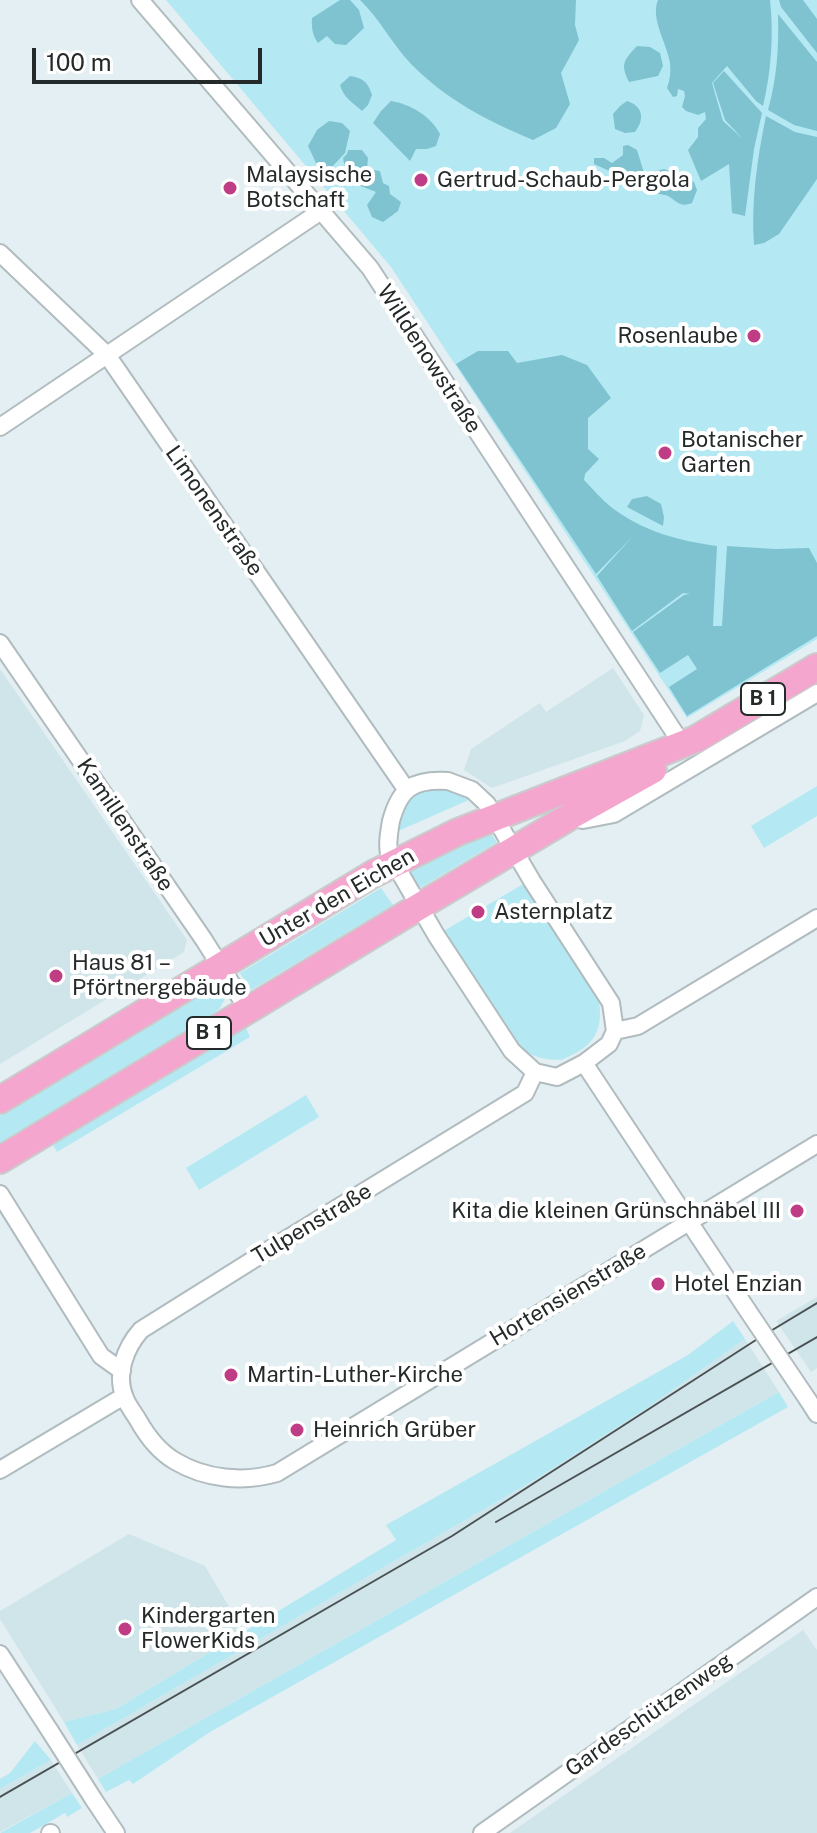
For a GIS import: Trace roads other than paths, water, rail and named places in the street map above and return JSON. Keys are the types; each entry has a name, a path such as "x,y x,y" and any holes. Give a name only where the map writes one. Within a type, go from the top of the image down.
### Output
{"main road":[{"name":"Unter den Eichen","path":"0,1100 373,874 458,832 689,741 817,667"},
{"name":"Unter den Eichen","path":"0,1160 569,817 646,775 689,741"}],"street":[{"name":"Willdenowstraße","path":"140,0 370,268 689,741"},
{"path":"0,427 321,211"},
{"name":"Limonenstraße","path":"0,253 107,355 406,789"},
{"name":"Kamillenstraße","path":"0,643 248,1010"},
{"name":"Unter den Eichen","path":"569,817 583,820 614,814 817,693"},
{"path":"430,782 456,783 483,798 496,818 532,881 611,1003 615,1031 609,1044 584,1063 557,1077 535,1072 512,1051 418,907 389,854 388,839 398,799 406,789 430,782"},
{"path":"615,1031 638,1026 817,918"},
{"path":"584,1063 812,1407"},
{"name":"Tulpenstraße","path":"124,1396 122,1371 125,1353 141,1330 525,1093 535,1072"},
{"name":"Hortensienstraße","path":"124,1396 150,1440 177,1462 197,1471 243,1480 268,1475 290,1465 817,1144"},
{"path":"0,1194 101,1356 122,1371"},
{"path":"0,1470 124,1396"},
{"name":"Gardeschützenweg","path":"482,1833 817,1597"},
{"path":"0,1654 116,1833"}],"tram line":[{"path":"0,1797 452,1536 817,1303"},
{"path":"496,1522 817,1337"}],"place":[{"name":"Gertrud-Schaub-Pergola","path":"421,180"},
{"name":"Malaysische Botschaft","path":"230,188"},
{"name":"Rosenlaube","path":"754,336"},
{"name":"Botanischer Garten","path":"665,453"},
{"name":"Asternplatz","path":"478,912"},
{"name":"Haus 81 – Pförtnergebäude","path":"56,976"},
{"name":"Kita die kleinen Grünschnäbel III","path":"797,1211"},
{"name":"Hotel Enzian","path":"658,1284"},
{"name":"Martin-Luther-Kirche","path":"231,1375"},
{"name":"Heinrich Grüber","path":"297,1430"},
{"name":"Kindergarten FlowerKids","path":"125,1629"}]}
